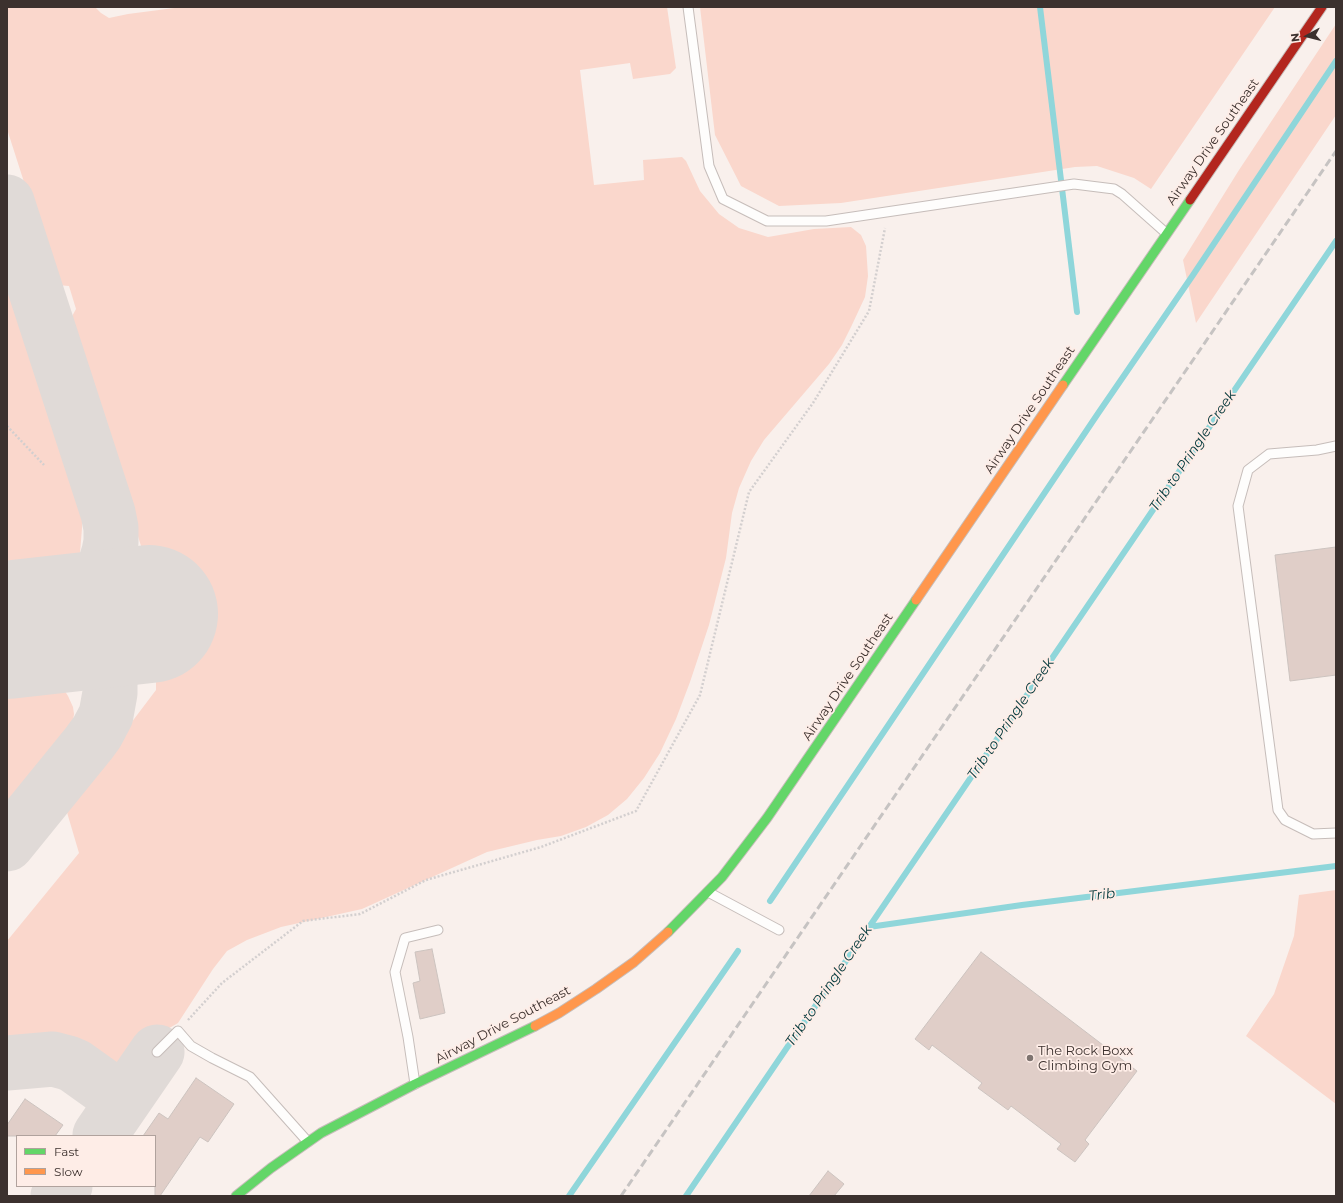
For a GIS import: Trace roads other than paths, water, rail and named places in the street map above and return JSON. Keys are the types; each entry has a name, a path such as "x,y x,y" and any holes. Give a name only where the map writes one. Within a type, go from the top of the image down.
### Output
{"street":[{"name":"Airway Drive Southeast","path":"236,1196 271,1168 308,1142 348,1118 559,1013 596,989 634,962 666,934 722,877 767,818 1322,7"}],"lane":[{"path":"688,7 710,166 723,199 767,221 826,221 1074,184 1114,189 1122,194 1166,233"},
{"path":"1336,446 1317,450 1269,454 1248,470 1238,506 1278,810 1285,820 1313,834 1336,833"},
{"path":"708,892 779,930"},
{"path":"415,1084 408,1037 395,972 405,938 438,930"},
{"path":"157,1052 178,1031 191,1046 250,1077 308,1142"}],"waterway":[{"path":"1040,7 1077,312"},
{"name":"Trib to Pringle Creek","path":"770,901 1336,61"},
{"name":"Trib to Pringle Creek","path":"686,1196 1336,241"},
{"name":"Trib","path":"869,927 1022,905 1336,866"},
{"name":"Trib to Pringle Creek","path":"569,1196 738,951"}],"railway":[{"path":"621,1196 1336,151"}],"place":[{"name":"The Rock Boxx Climbing Gym","path":"1030,1058"}]}
